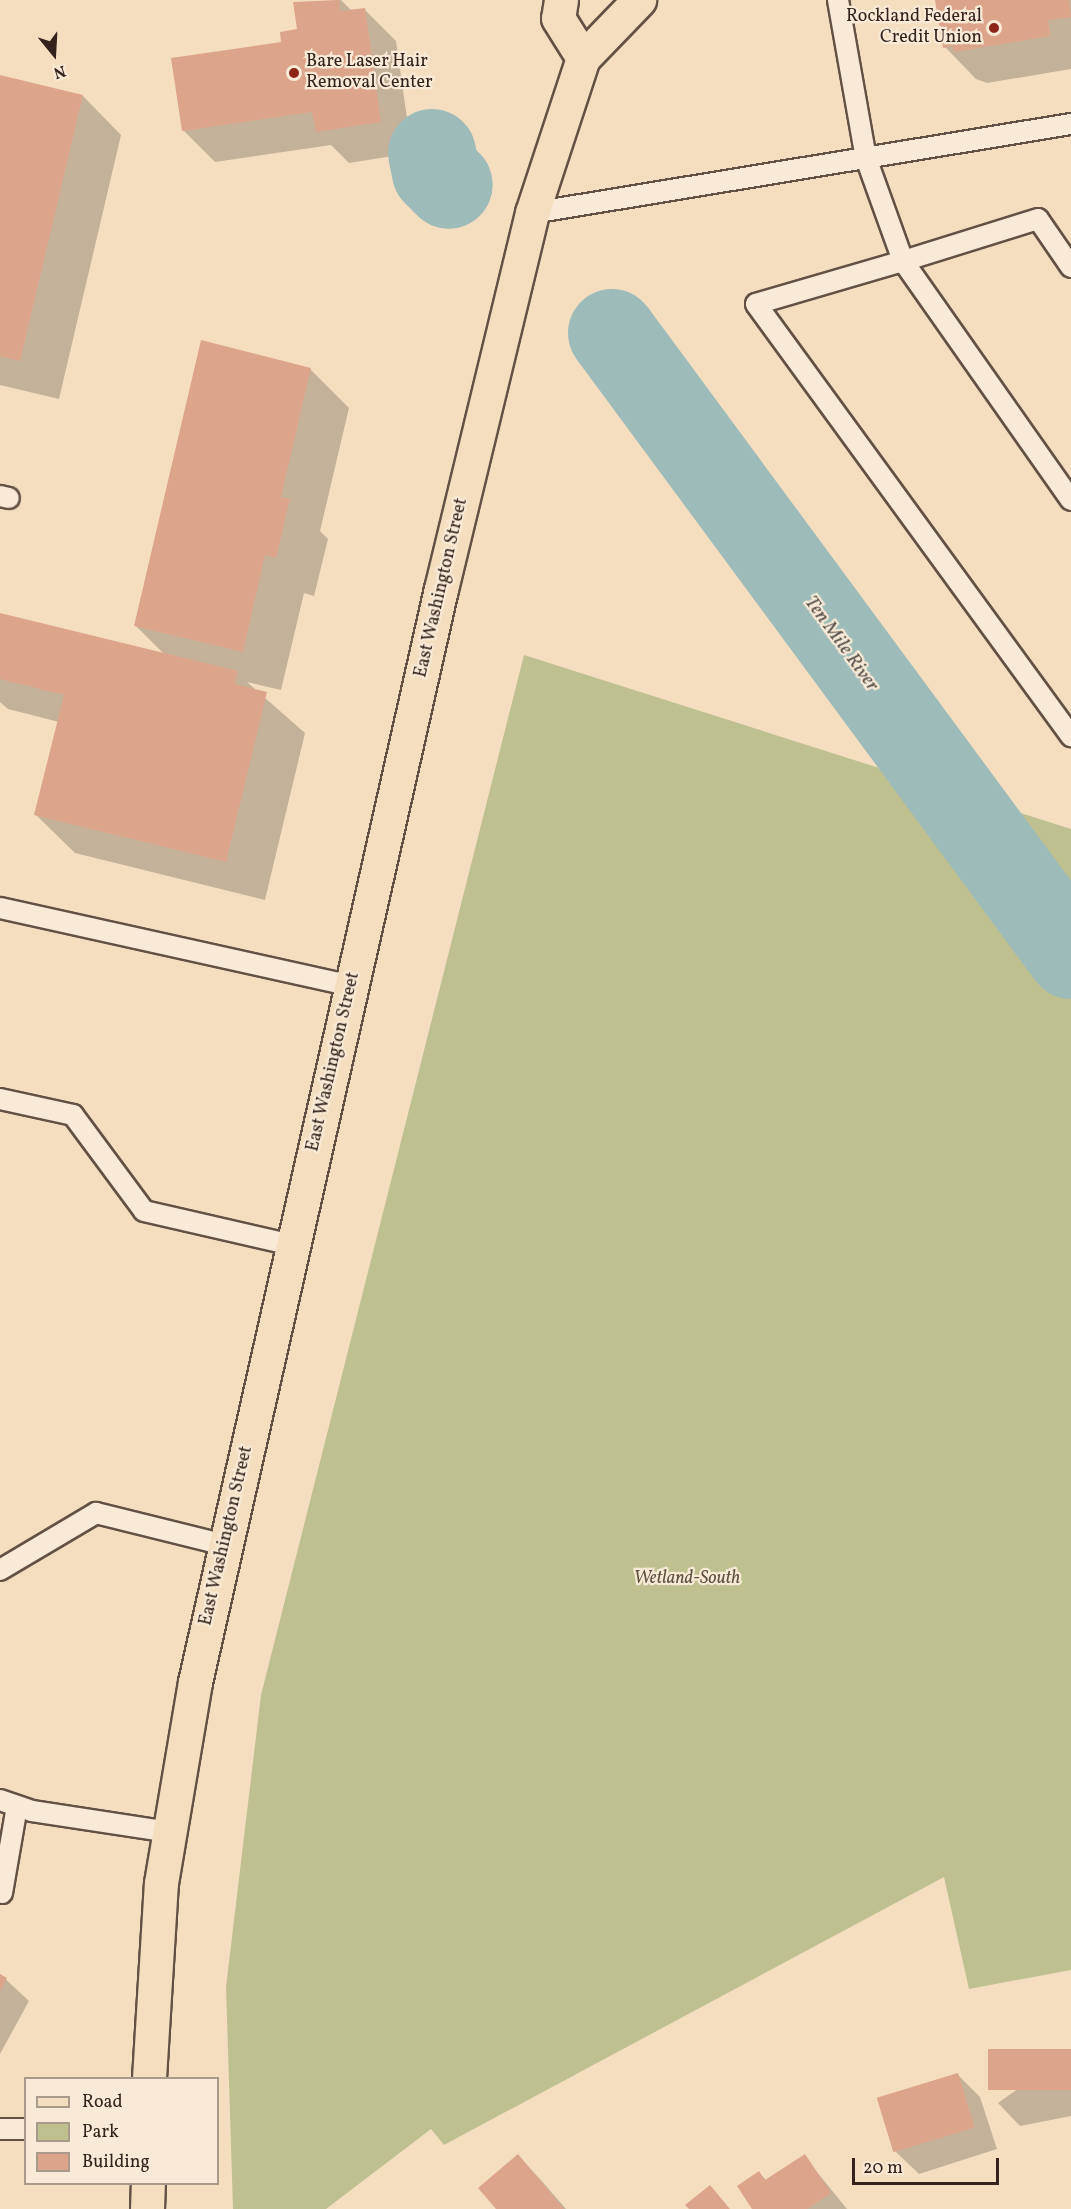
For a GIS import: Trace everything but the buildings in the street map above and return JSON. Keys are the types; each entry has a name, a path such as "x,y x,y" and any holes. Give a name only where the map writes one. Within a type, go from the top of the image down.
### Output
{"main road":[{"path":"561,0 558,18 583,58"},
{"name":"East Washington Street","path":"149,2077 161,1883 225,1545 351,986 532,213 583,58 639,0"},
{"path":"147,2209 148,2185"}],"lane":[{"path":"838,0 866,158 903,261 1071,500"},
{"path":"532,213 1071,124"},
{"path":"1071,267 1038,219 756,304 1071,736"},
{"path":"0,908 351,986"},
{"path":"0,1099 73,1115 144,1211 292,1245"},
{"path":"0,1570 96,1514 225,1545"},
{"path":"2,1893 8,1803 170,1832"},
{"path":"0,2129 24,2129"}],"green space":[{"name":"Wetland-South","path":"524,655 1071,829 1071,1970 969,1989 944,1877 444,2145 431,2129 326,2209 233,2209 226,1987 261,1695"}],"waterway":[{"name":"Ten Mile River","path":"432,153 436,172 449,185"},
{"name":"Ten Mile River","path":"612,333 1071,955"}],"place":[{"name":"Rockland Federal Credit Union","path":"994,28"},
{"name":"Bare Laser Hair Removal Center","path":"294,73"}]}
